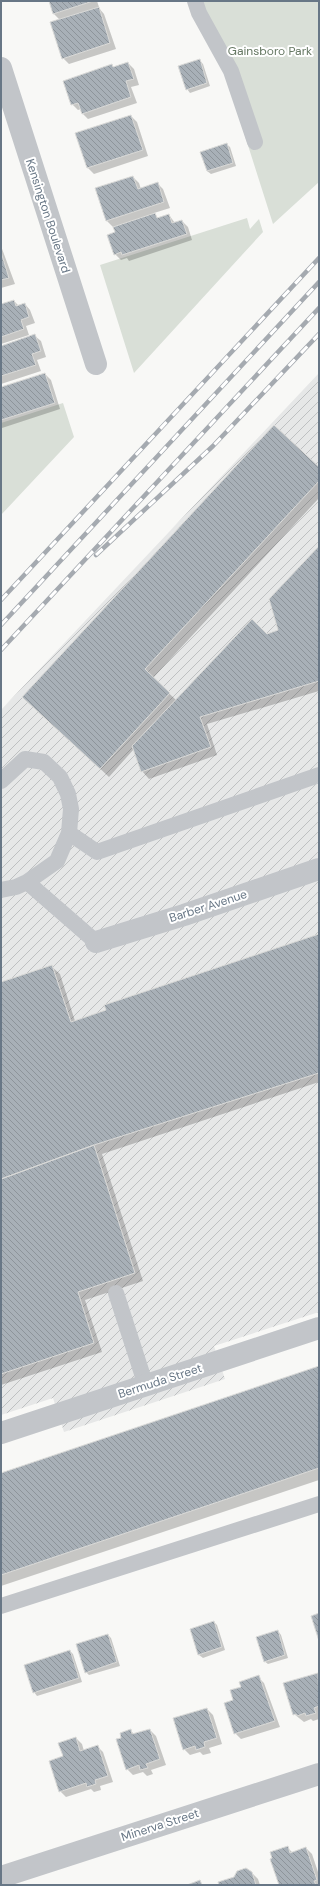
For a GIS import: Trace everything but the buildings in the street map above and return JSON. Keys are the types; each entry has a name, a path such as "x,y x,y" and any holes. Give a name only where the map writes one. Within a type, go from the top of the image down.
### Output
{"street":[{"name":"Kensington Boulevard","path":"1,68 96,364"},
{"name":"Barber Avenue","path":"96,942 184,915 319,869"},
{"name":"Bermuda Street","path":"1,1433 319,1328"},
{"name":"Minerva Street","path":"1,1877 319,1774"}],"lane":[{"path":"196,1 199,13 231,71 255,142"},
{"path":"1,781 25,759 44,762 60,777 68,794 72,809 69,833 57,861 16,888 1,890"},
{"path":"69,833 97,852 319,774"},
{"path":"27,882 96,942"},
{"path":"116,1294 146,1386"},
{"path":"1,1606 319,1504"}],"shaded area":[{"path":"319,373 319,1312 214,1346 225,1379 64,1432 53,1398 1,1415 1,710"}],"green space":[{"name":"Gainsboro Park","path":"202,1 319,1 319,182 273,224"},
{"path":"247,218 250,229 259,219 263,232 134,373 100,265"},
{"path":"63,403 74,437 1,515 1,423"}],"railway":[{"path":"1,600 319,258"},
{"path":"1,625 319,282"},
{"path":"1,650 319,308"},
{"path":"96,555 213,446 319,334"}]}
